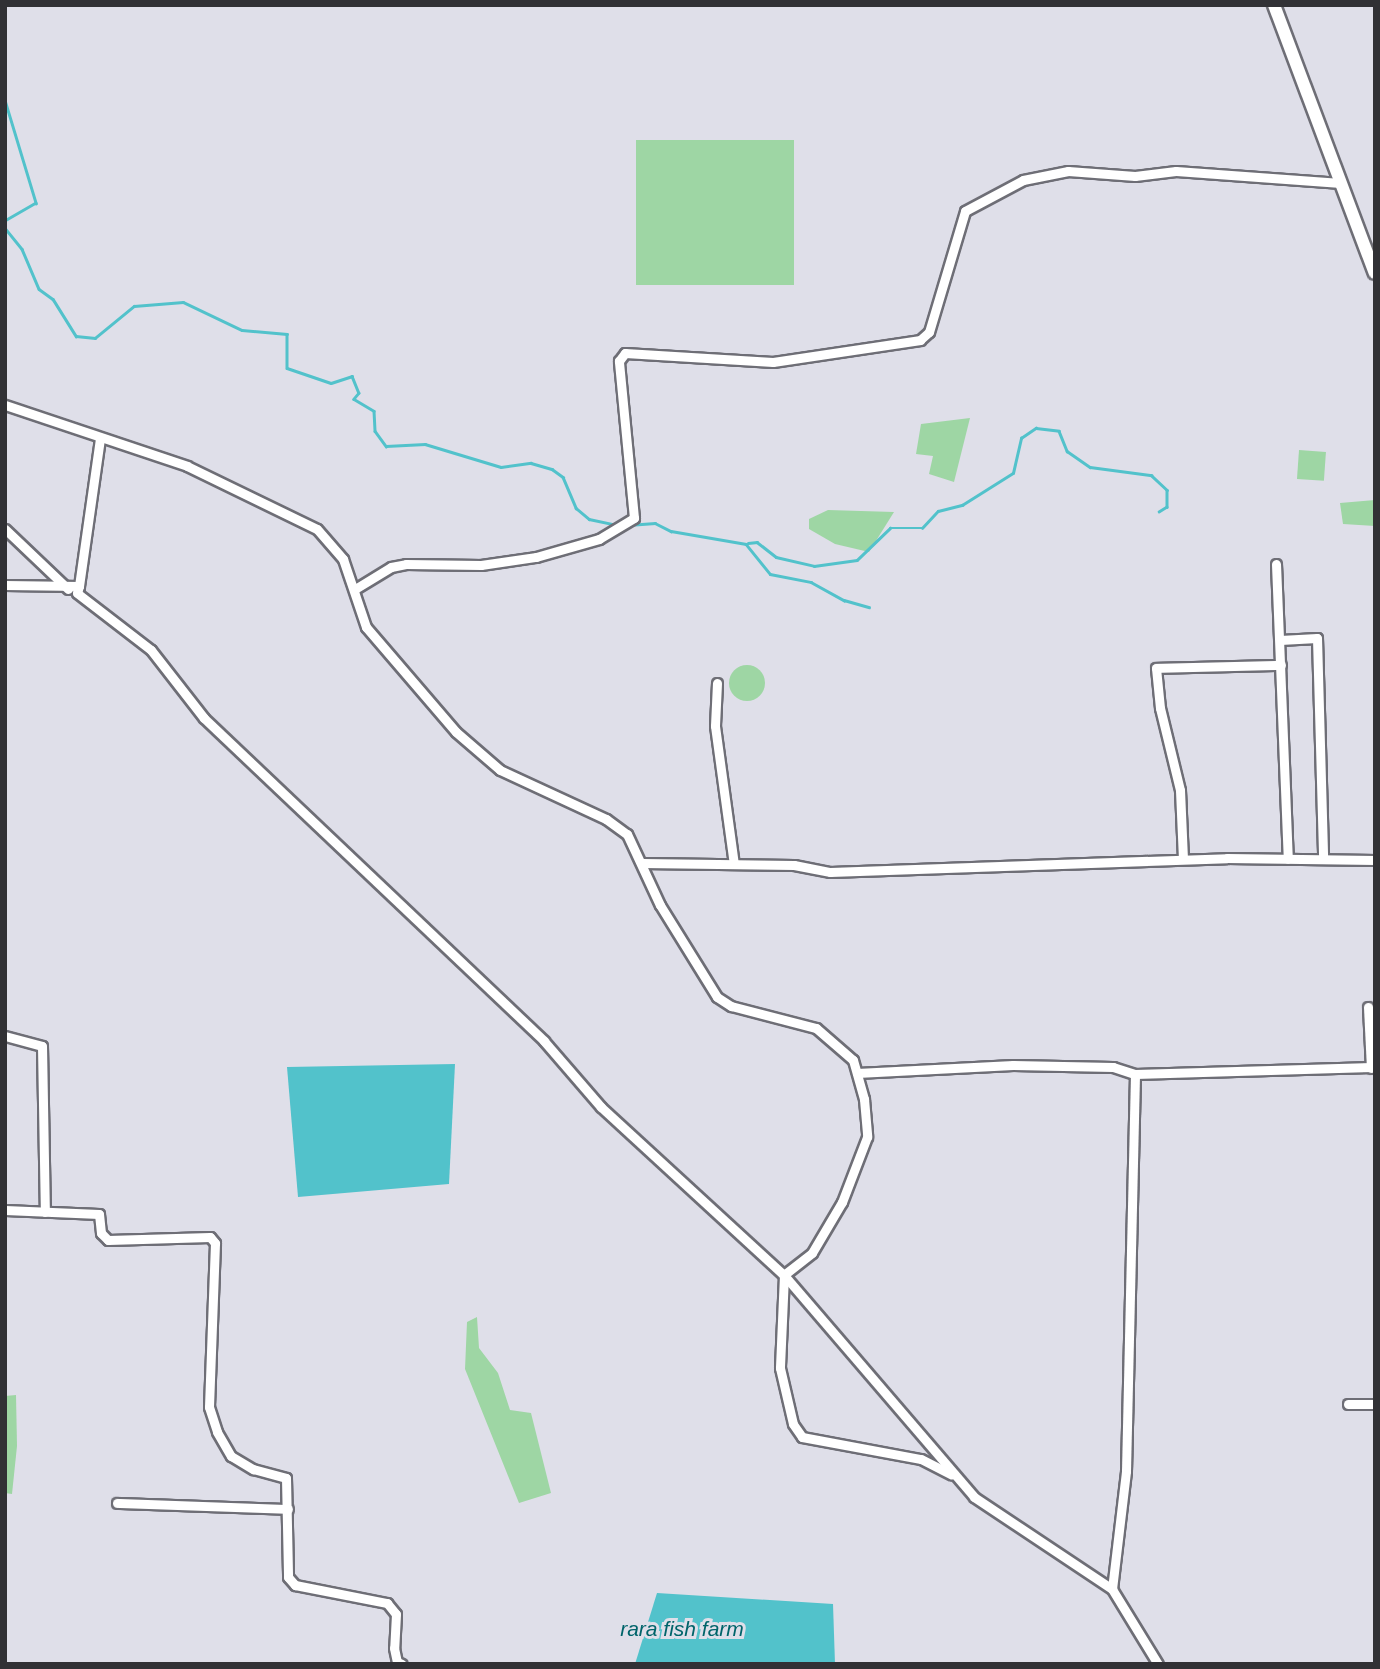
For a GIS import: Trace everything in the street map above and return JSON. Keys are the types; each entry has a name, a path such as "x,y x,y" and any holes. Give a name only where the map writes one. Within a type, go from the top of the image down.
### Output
{"street":[{"path":"1274,5 1375,273"},
{"path":"355,589 391,567 481,565 536,557 599,539 621,526 634,518 620,361 625,354 773,362 920,340 929,332 965,211 1023,180 1068,171 1135,176 1176,171 1341,183"},
{"path":"5,405 187,466 317,529 343,558 366,627 456,732 500,770 616,826 627,834 660,905 717,997 743,1010 816,1028 853,1060 867,1138 842,1202 812,1254 784,1275"},
{"path":"100,438 77,593 151,650 204,718 544,1041 601,1107 784,1275 974,1496 1112,1589 1158,1664"},
{"path":"5,529 68,589"},
{"path":"1276,564 1288,859"},
{"path":"5,585 68,589 79,586"},
{"path":"1280,640 1317,638 1323,859"},
{"path":"1183,859 1180,790 1160,708 1156,668 1281,665"},
{"path":"717,683 715,726 734,864"},
{"path":"642,863 794,865 830,872 1183,859 1375,860"},
{"path":"857,1073 1013,1065 1113,1067 1135,1074 1373,1067 1368,1007"},
{"path":"5,1036 42,1046 45,1212"},
{"path":"1112,1589 1126,1471 1135,1074"},
{"path":"5,1210 99,1214 101,1233 108,1240 210,1237 215,1243 209,1407 231,1456 253,1469 286,1478 288,1577 308,1589 387,1602 396,1614 394,1648 397,1662 402,1664"},
{"path":"784,1275 780,1368 793,1424 802,1437 814,1443 867,1446 921,1459 956,1476"},
{"path":"1348,1404 1375,1404"},
{"path":"117,1503 288,1509"}],"green space":[{"path":"636,140 794,140 794,285 636,285"},
{"path":"970,418 954,482 929,474 933,456 916,454 921,424"},
{"path":"1299,450 1326,452 1324,481 1297,479"},
{"path":"1375,500 1375,526 1343,524 1340,503"},
{"path":"828,510 894,512 869,552 835,544 809,529 809,519"},
{"path":"747,665 760,670 765,683 760,696 747,701 734,696 729,683 734,670"},
{"path":"477,1317 479,1348 498,1373 510,1410 531,1413 551,1493 519,1503 465,1369 467,1322"},
{"path":"16,1395 17,1446 12,1494 5,1493 5,1396"}],"water":[{"path":"455,1064 449,1184 298,1197 287,1067"},
{"name":"rara fish farm","path":"657,1593 833,1604 835,1664 635,1664"}],"waterway":[{"path":"5,100 36,203 5,221"},
{"path":"5,228 22,249 39,289 53,299 76,336 95,338 134,306 183,302 242,330 287,334 287,368 331,383 352,376 359,393 354,399 374,411 375,431 386,446 425,444 501,467 531,463 552,469 563,477 576,508 589,519 617,525"},
{"path":"748,543 757,542 776,557 814,566 857,560 890,528 922,528 938,511 962,505 1013,473 1021,438 1036,428 1059,431 1067,451 1090,467 1151,475 1167,490 1167,507 1159,512"},
{"path":"628,525 655,523 671,531 746,544 770,574 811,582 844,600 869,607"}]}
